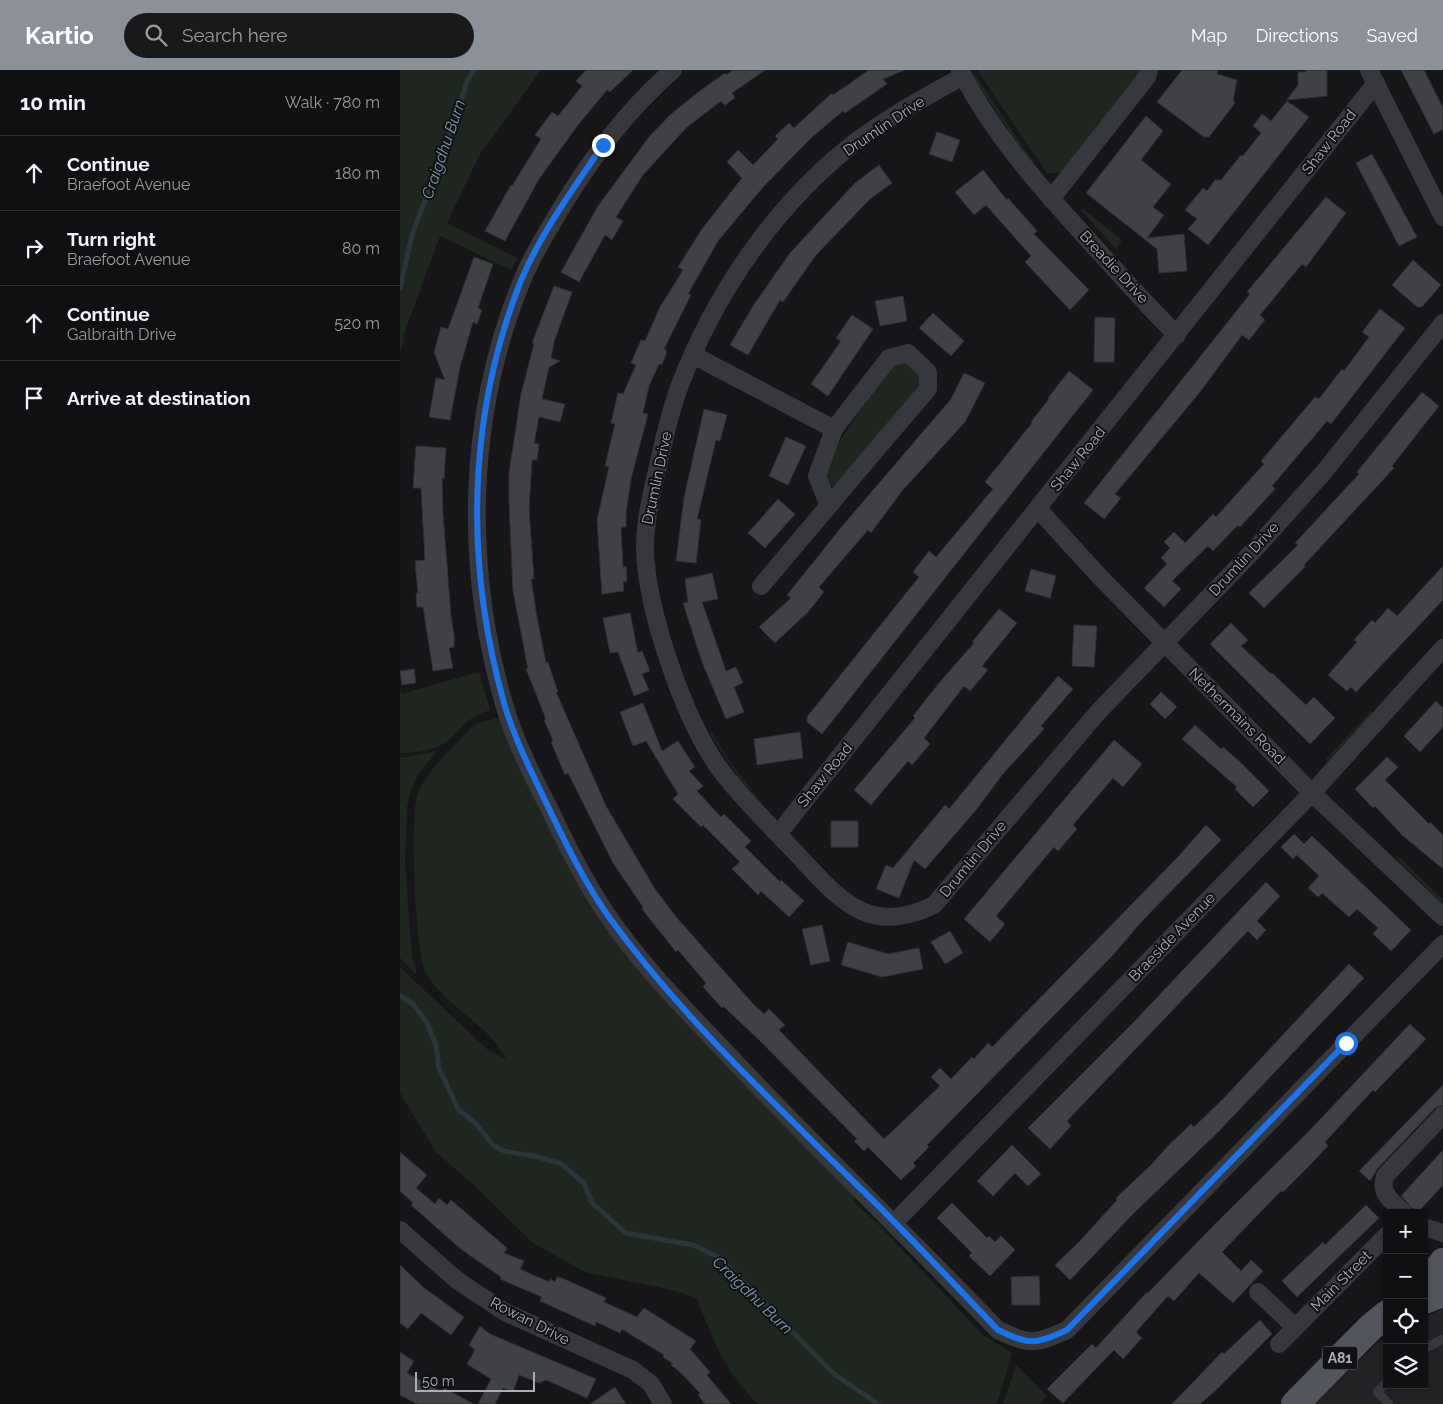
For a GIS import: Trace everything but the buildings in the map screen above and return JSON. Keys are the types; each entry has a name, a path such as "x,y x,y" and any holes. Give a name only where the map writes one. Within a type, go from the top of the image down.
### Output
{"main road":[{"path":"1428,1276 1436,1271 1443,1262"},
{"path":"1427,1299 1443,1293"},
{"name":"A81","path":"1295,1404 1383,1317"}],"street":[{"path":"673,70 628,114 572,190 538,248 521,283 512,307 489,388 480,440 477,477 480,587 486,630 505,706 528,766 566,845 607,914 662,985 789,1119 895,1222 998,1330 1019,1339 1041,1342 1067,1330 1443,944"},
{"path":"1051,199 1147,77 1149,70"},
{"name":"Breadie Drive","path":"961,73 1016,157 1051,199 1177,335"},
{"name":"Drumlin Drive","path":"961,73 858,140 823,171 779,215 725,292 693,355 679,388 664,440 646,520 645,550 652,602 673,674 704,742 718,767 739,793 821,879 855,910 879,917 897,917 917,913 934,905 1099,711 1255,549 1323,473 1443,323"},
{"path":"1372,77 1443,217"},
{"name":"Shaw Road","path":"778,834 1177,335 1372,77"},
{"path":"761,586 829,506 928,389 928,372 908,353 890,358 834,429 817,476 829,506"},
{"path":"693,355 834,429"},
{"name":"Nethermains Road","path":"1038,509 1164,642 1312,792 1443,917"},
{"name":"Braeside Avenue","path":"895,1222 1312,792 1443,648"},
{"path":"1400,1209 1385,1194 1382,1186 1385,1176 1443,1116"},
{"path":"1428,1228 1443,1233"},
{"name":"Rowan Drive","path":"400,1230 458,1281 505,1312 633,1370 651,1384 663,1404"},
{"name":"Main Street","path":"1279,1344 1383,1239"},
{"path":"1258,1292 1295,1327"}],"lane":[{"path":"1428,1347 1443,1339"},
{"path":"1383,1386 1377,1392 1389,1404"}],"shaded area":[{"path":"400,70 541,70 480,154 447,223 517,258 511,270 440,236 405,331 400,356"},
{"path":"972,70 1040,172 1036,171 973,77"},
{"path":"977,70 1143,70 1064,173 1047,173"},
{"path":"1082,208 1122,240 1116,249 1081,210"},
{"path":"912,359 923,383 837,486 827,485 825,470 834,450 892,363"},
{"path":"479,672 490,710 469,720 452,737 436,748 411,753 400,753 400,688 401,694"},
{"path":"1371,711 1373,713 1328,761 1326,759"},
{"path":"502,717 598,913 1015,1345 1014,1347 995,1339 987,1332 855,1197 853,1201 878,1224 983,1335 1012,1353 997,1404 758,1404 737,1380 721,1355 708,1328 697,1298 672,1290 585,1272 533,1243 475,1186 436,1152 400,1093 400,967 488,1050 506,1059 490,1036 444,996 426,973 422,960 416,913 415,806 418,793 428,775 470,729 478,723"},
{"path":"712,732 729,761 765,807 738,777 710,734"},
{"path":"437,751 419,773 410,793 407,808 405,863 412,957 417,972 415,973 400,958 400,758"},
{"path":"1398,856 1443,900 1443,904 1396,858"},
{"path":"1443,1309 1443,1404 1315,1404 1383,1339 1383,1389 1428,1389 1428,1315"},
{"path":"1016,1365 1047,1396 1040,1404 1003,1404"}],"waterway":[{"name":"Craigdhu Burn","path":"400,288 412,235 431,184 444,159 447,139 457,118 466,83 474,70"},
{"name":"Craigdhu Burn","path":"400,996 413,1004 427,1023 436,1045 439,1068 458,1109 475,1123 493,1145 504,1151 560,1163 584,1183 592,1203 626,1233 693,1245 720,1258 834,1374 878,1404"}],"route":[{"path":"603,145 572,190 538,248 521,283 502,340 489,388 480,440 476,486 480,587 486,630 505,706 528,766 566,845 607,914 662,985 789,1119 895,1222 998,1330 1019,1339 1041,1342 1067,1330 1346,1043"}]}
